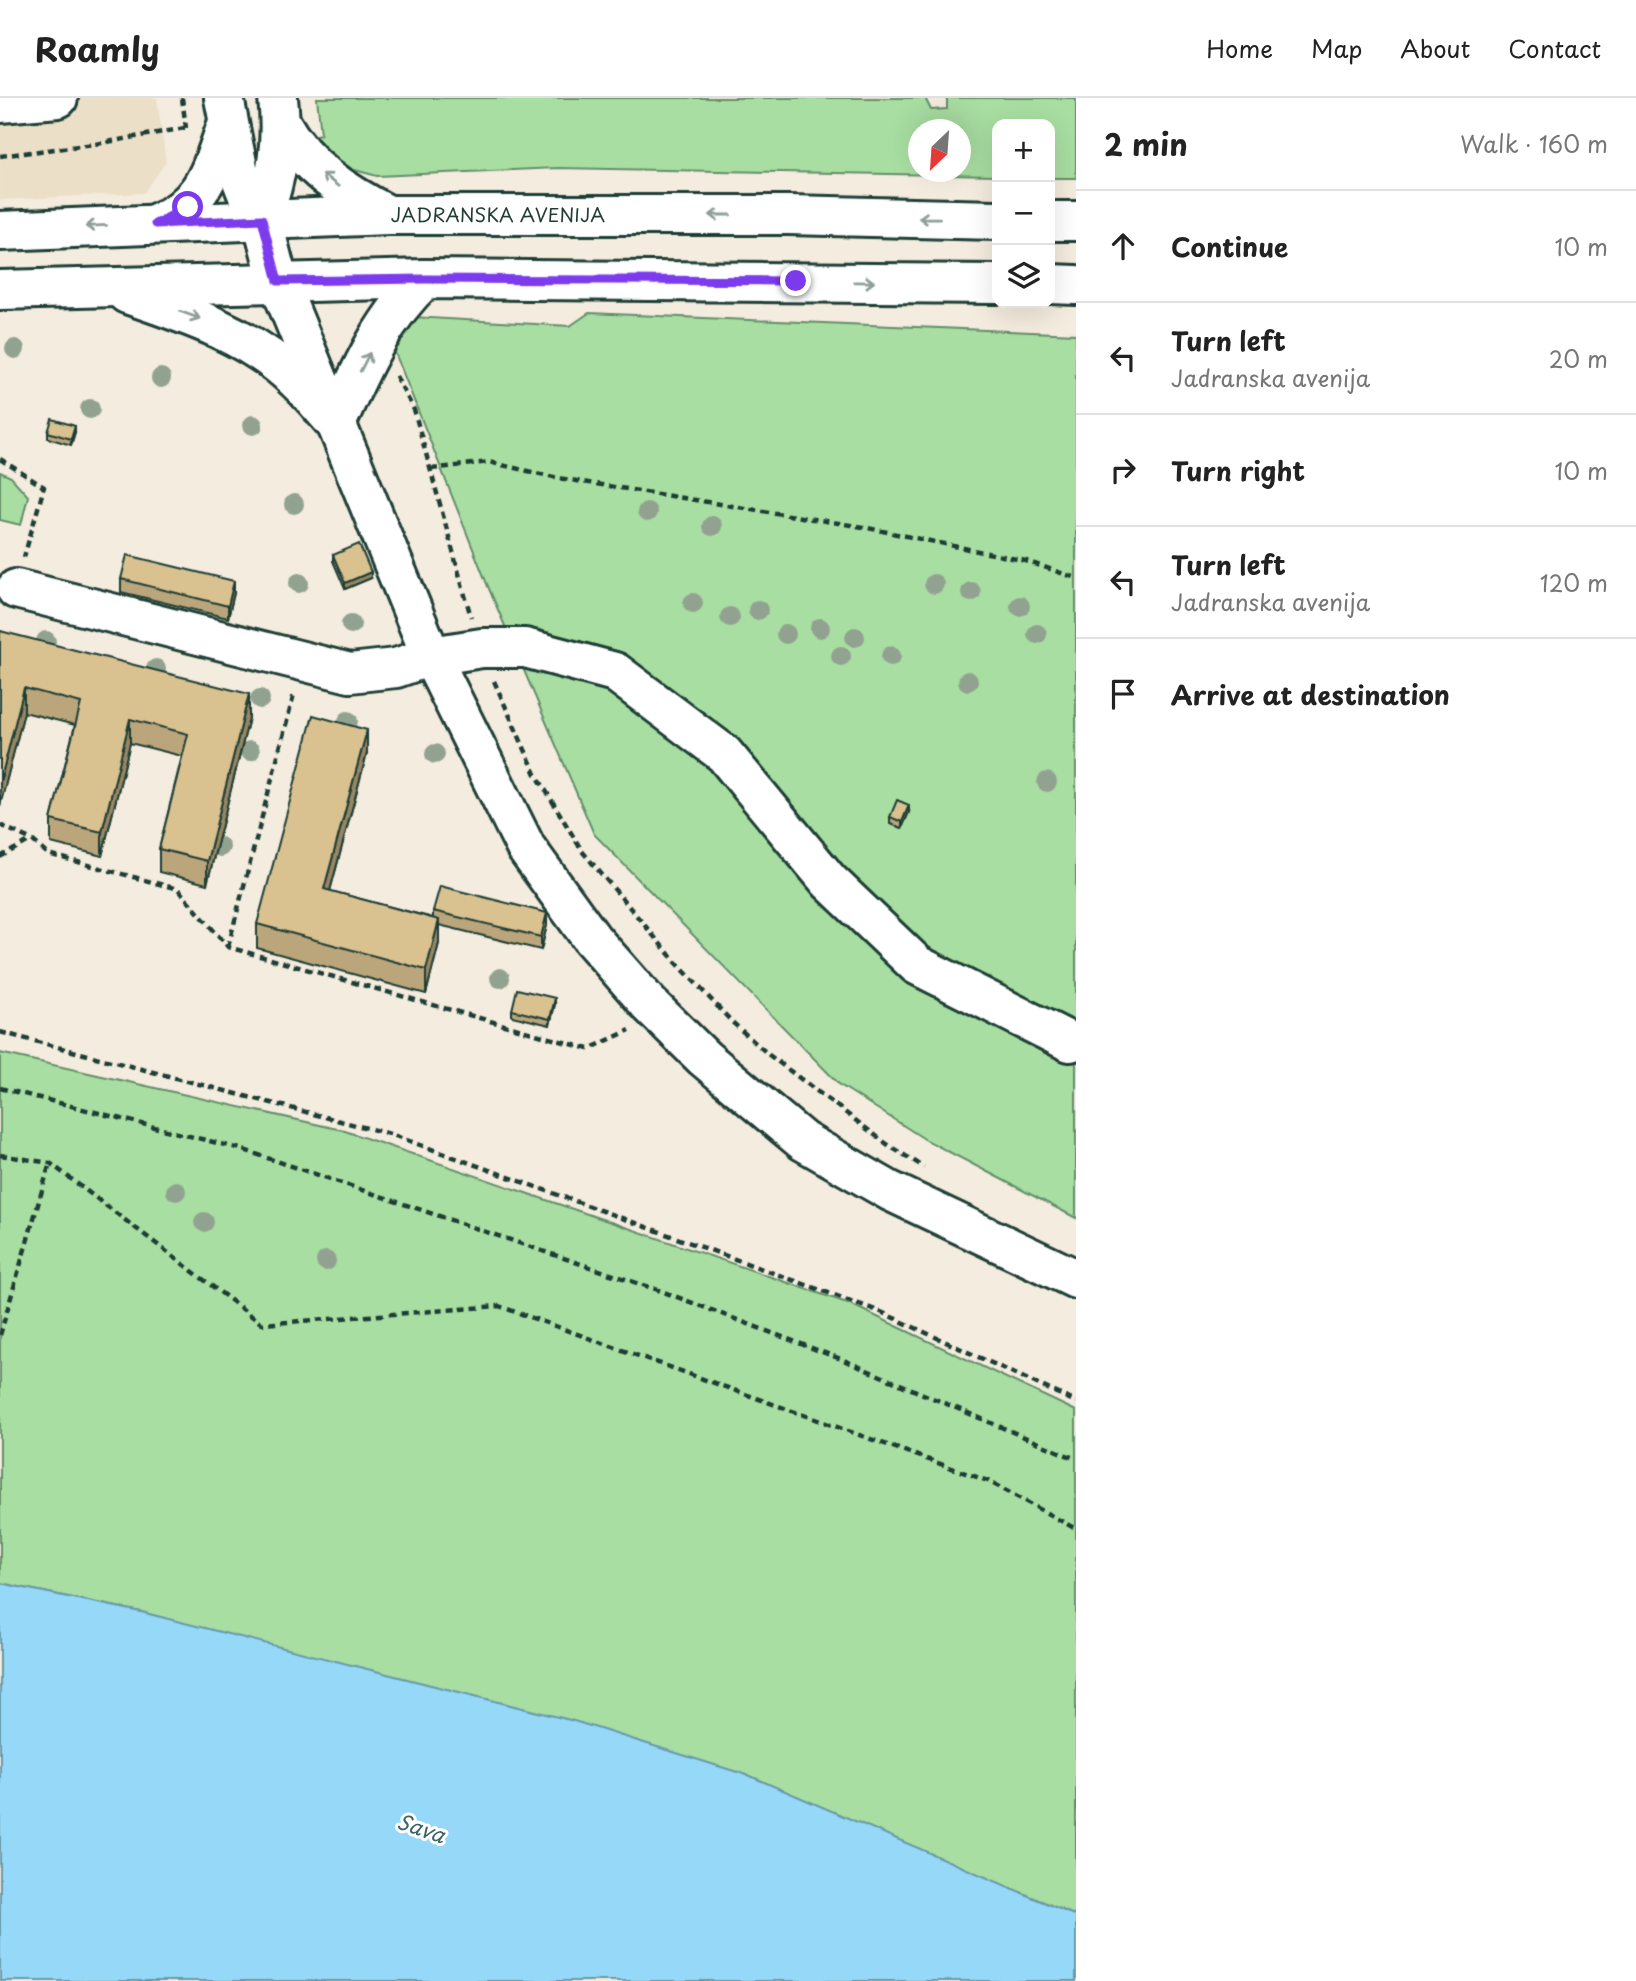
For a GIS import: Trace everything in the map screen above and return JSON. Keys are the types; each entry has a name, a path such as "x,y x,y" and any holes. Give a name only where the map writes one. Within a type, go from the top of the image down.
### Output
{"main road":[{"path":"0,103 58,98"},
{"path":"226,111 244,189 262,219 278,281 431,656 526,848 592,939 660,1016 704,1058 803,1141 890,1191 1076,1279"},
{"path":"155,224 188,207 197,196 226,111"},
{"path":"279,111 290,141 323,175 354,198 388,215"},
{"path":"262,219 278,168 279,111"},
{"name":"JADRANSKA AVENIJA","path":"0,231 388,215 788,215 992,220"},
{"path":"1055,221 1076,222"},
{"path":"336,424 374,344 402,300 425,279"},
{"path":"0,290 102,285 425,279 992,284"},
{"path":"1055,284 1076,285"},
{"path":"102,285 197,318 254,348 295,378 336,424"},
{"path":"16,589 350,673 396,668 431,656 482,648 525,648 615,672 724,754 829,881 917,965 1070,1042"}],"path":[{"path":"0,156 102,144 185,128"},
{"path":"374,344 414,410 473,625"},
{"path":"0,459 44,487 16,589"},
{"path":"430,469 489,462 558,478 863,527 1026,561 1076,578"},
{"path":"228,947 303,661"},
{"path":"492,675 536,774 582,851 674,960 732,1023 769,1055 891,1147 925,1167"},
{"path":"0,825 32,840 48,854 178,889 228,947 589,1049 660,1016"},
{"path":"0,857 32,840"},
{"path":"0,1032 390,1134 881,1312 1076,1402"},
{"path":"0,1088 241,1149 648,1287 841,1359 1076,1459"},
{"path":"0,1155 50,1163 262,1324 499,1306 988,1480 1076,1529"},
{"path":"0,1335 50,1163"}],"shaded area":[{"path":"0,98 157,98 166,162 144,193 0,200"}],"green space":[{"path":"317,98 925,98 931,110 947,109 947,98 1076,98 1076,178 1055,178 1055,119 992,119 992,176 971,176 971,119 908,119 908,174 558,168 377,176 340,166 308,137 321,134"},
{"path":"589,313 1076,334 1076,1218 926,1140 840,1085 594,834 487,584 390,340 412,317 570,326"},
{"path":"0,472 11,477 28,496 21,525 0,520"},
{"path":"0,1053 342,1130 850,1304 1076,1411 1076,1916 750,1776 141,1612 0,1583"}],"water":[{"name":"Sava","path":"0,1583 141,1612 574,1721 750,1776 1076,1916 1076,1981 0,1981"}],"building":[{"path":"52,419 75,426 71,439 48,432"},
{"path":"359,544 371,572 345,583 333,555"},
{"path":"127,555 234,581 228,606 121,579"},
{"path":"0,631 249,694 207,861 159,849 188,734 130,719 102,832 51,820 81,703 24,688 0,782"},
{"path":"313,715 367,730 324,889 439,920 426,970 257,924"},
{"path":"897,800 909,805 902,822 890,817"},
{"path":"440,886 547,913 541,937 433,911"},
{"path":"517,989 555,998 550,1019 512,1010"}],"route":[{"path":"188,207 155,224 262,219 278,281 796,281"}]}
